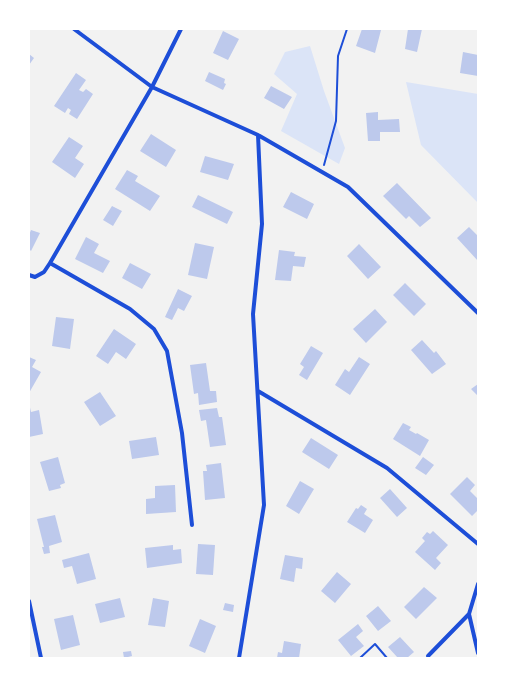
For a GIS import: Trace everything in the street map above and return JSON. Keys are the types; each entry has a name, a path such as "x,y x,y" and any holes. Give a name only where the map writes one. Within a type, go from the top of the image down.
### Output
{"street":[{"path":"74,29 152,87 258,135 348,187 478,313"},
{"path":"29,275 35,277 44,272 50,263 152,87 181,29"},
{"path":"239,658 264,505 253,314 262,224 258,135"},
{"path":"50,263 130,309 154,329 166,351 182,433 192,525"},
{"path":"258,391 388,468 478,544"},
{"path":"428,656 469,614 478,584"},
{"path":"29,601 41,658"},
{"path":"469,614 478,653"}],"path":[{"path":"322,172 336,121 338,56 347,29"},
{"path":"360,658 375,644 388,658"}],"shaded area":[{"path":"310,46 324,91 345,148 339,164 281,131 297,94 274,74 285,52"},
{"path":"406,82 478,94 478,203 421,145"}],"building":[{"path":"362,29 381,30 375,53 356,46"},
{"path":"408,29 422,29 417,52 405,49"},
{"path":"223,31 239,39 228,60 213,53"},
{"path":"463,52 478,55 478,76 460,73"},
{"path":"29,54 34,58 29,65"},
{"path":"209,72 225,79 224,83 226,84 223,90 205,81"},
{"path":"76,73 86,80 79,90 83,92 86,89 93,94 77,119 69,114 71,110 68,108 65,113 54,106"},
{"path":"271,86 292,97 284,109 264,98"},
{"path":"378,112 378,120 399,119 400,132 380,132 380,141 368,141 366,113"},
{"path":"151,134 176,150 166,167 140,151"},
{"path":"69,137 83,146 75,158 84,164 75,178 52,162"},
{"path":"205,156 234,164 228,180 200,172"},
{"path":"127,170 138,176 135,181 160,196 150,211 115,189"},
{"path":"397,183 431,218 420,227 409,216 406,219 383,196"},
{"path":"291,192 314,204 307,219 283,207"},
{"path":"198,195 233,212 227,224 192,207"},
{"path":"112,206 122,211 113,226 103,220"},
{"path":"469,227 478,236 478,261 457,238"},
{"path":"31,230 40,233 31,251 29,249 29,235"},
{"path":"86,237 99,244 94,253 110,261 103,273 75,259"},
{"path":"195,243 214,247 207,279 188,275"},
{"path":"359,244 381,267 368,279 347,256"},
{"path":"279,250 295,252 294,256 306,257 304,267 293,266 291,281 275,280"},
{"path":"130,263 151,274 142,289 122,278"},
{"path":"405,283 426,304 414,316 393,295"},
{"path":"178,289 192,296 184,311 178,308 172,320 165,317"},
{"path":"375,309 387,322 366,343 353,329"},
{"path":"56,317 74,319 70,349 52,346"},
{"path":"114,329 136,344 126,359 116,352 108,364 96,356"},
{"path":"422,340 434,353 436,351 446,364 432,374 411,350"},
{"path":"311,346 323,353 307,380 299,375 304,367 300,364"},
{"path":"29,357 36,360 32,367 41,372 29,393"},
{"path":"359,357 370,364 350,395 335,385 345,369 349,372"},
{"path":"206,363 210,391 216,391 217,402 199,405 198,393 194,394 190,365"},
{"path":"478,384 478,396 471,389"},
{"path":"100,392 116,416 100,426 84,402"},
{"path":"29,403 31,412 39,410 43,434 29,437"},
{"path":"217,408 219,417 222,417 226,445 210,447 206,420 201,421 199,410"},
{"path":"403,423 411,427 409,430 429,440 420,456 393,439"},
{"path":"156,437 159,455 132,459 129,441"},
{"path":"311,438 338,455 329,469 302,452"},
{"path":"58,457 65,483 60,485 61,488 49,491 40,462"},
{"path":"423,457 434,465 426,475 415,468"},
{"path":"221,463 225,498 205,500 203,471 207,471 206,465"},
{"path":"467,477 475,485 470,491 478,499 478,510 472,516 450,494"},
{"path":"300,481 314,489 299,514 286,506"},
{"path":"175,485 176,512 146,514 146,499 155,498 155,486"},
{"path":"390,489 407,508 397,517 380,498"},
{"path":"361,505 367,509 364,514 373,520 365,533 347,522 356,508 358,509"},
{"path":"55,515 62,542 49,546 50,553 44,554 42,547 44,547 37,519"},
{"path":"433,531 448,545 436,558 441,563 435,570 415,552 425,541 422,538 427,532 430,534"},
{"path":"198,544 215,545 213,575 196,574"},
{"path":"173,545 173,550 181,549 182,563 147,568 145,548"},
{"path":"89,553 96,579 77,584 72,566 64,568 62,560"},
{"path":"285,555 303,558 302,569 296,568 294,582 280,579"},
{"path":"337,572 351,584 335,603 321,591"},
{"path":"424,587 437,598 416,619 404,607"},
{"path":"120,598 125,617 100,623 95,604"},
{"path":"153,598 169,601 165,627 148,625"},
{"path":"225,603 234,605 233,612 223,610"},
{"path":"378,606 391,621 378,631 366,616"},
{"path":"73,615 80,645 61,650 54,619"},
{"path":"200,619 216,626 205,653 189,646"},
{"path":"358,624 363,631 356,637 364,646 351,656 338,640"},
{"path":"400,637 414,652 407,658 398,658 388,647"},
{"path":"284,641 301,644 299,658 277,658 278,652 282,653"},
{"path":"131,651 132,656 124,658 123,652"}]}
